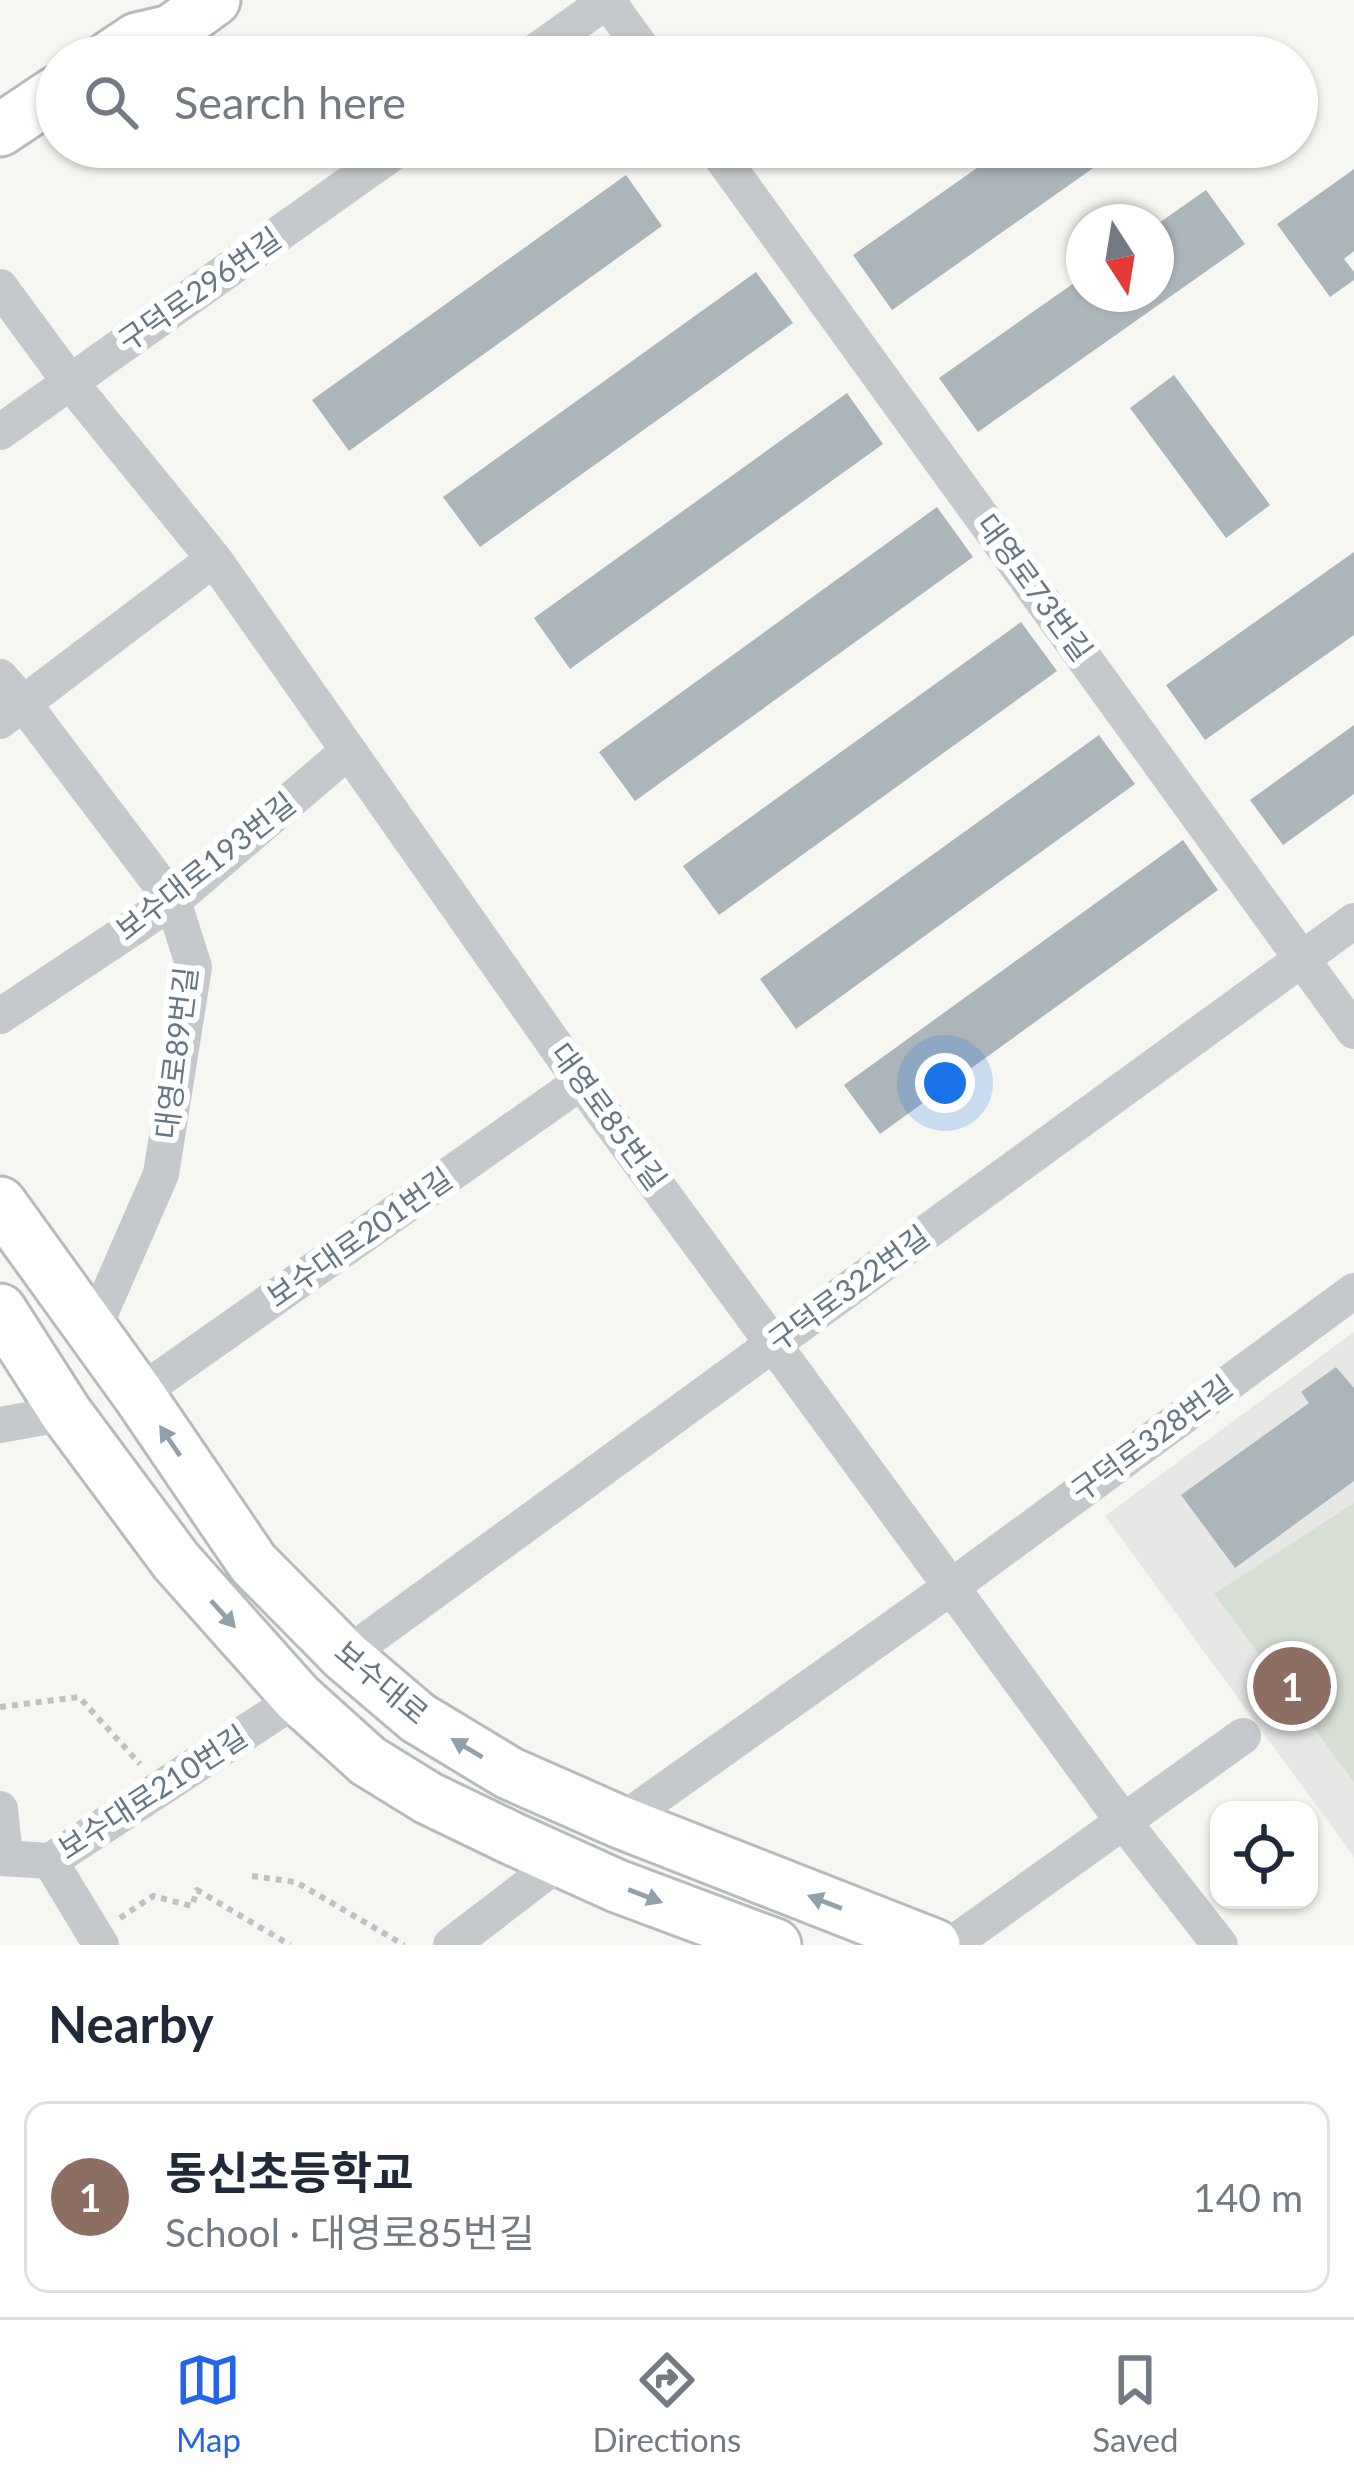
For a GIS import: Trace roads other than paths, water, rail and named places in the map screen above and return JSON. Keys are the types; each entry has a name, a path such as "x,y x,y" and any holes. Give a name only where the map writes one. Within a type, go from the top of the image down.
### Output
{"main road":[{"path":"130,32 171,31 214,0"},
{"path":"0,130 36,106"},
{"name":"보수대로","path":"0,1203 253,1564 344,1656 418,1718 509,1773 620,1822 934,1945"},
{"path":"0,1258 160,1490 253,1564"},
{"path":"0,1310 66,1413 176,1561 298,1698 368,1761 449,1809 617,1886 776,1945"}],"street":[{"path":"556,36 607,0 633,36"},
{"name":"구덕로296번길","path":"0,432 371,168"},
{"name":"대영로73번길","path":"728,168 1354,1030"},
{"name":"대영로85번길","path":"0,287 70,382 214,559 581,1082 1123,1821 1220,1945"},
{"path":"8,700 214,559"},
{"name":"대영로89번길","path":"8,700 173,901 194,967 161,1174 92,1332"},
{"name":"보수대로193번길","path":"0,1016 173,901 347,752"},
{"name":"구덕로322번길","path":"344,1656 1354,921"},
{"name":"보수대로201번길","path":"138,1394 581,1082"},
{"name":"구덕로328번길","path":"620,1822 951,1587 1354,1291"},
{"path":"0,1425 66,1413"},
{"name":"보수대로210번길","path":"3,1858 50,1861 298,1698"},
{"path":"951,1945 1243,1736"},
{"path":"0,1809 3,1858"},
{"path":"451,1945 562,1860"},
{"path":"50,1861 95,1942"}],"place":[{"name":"동신초등학교","path":"1292,1686"}]}
